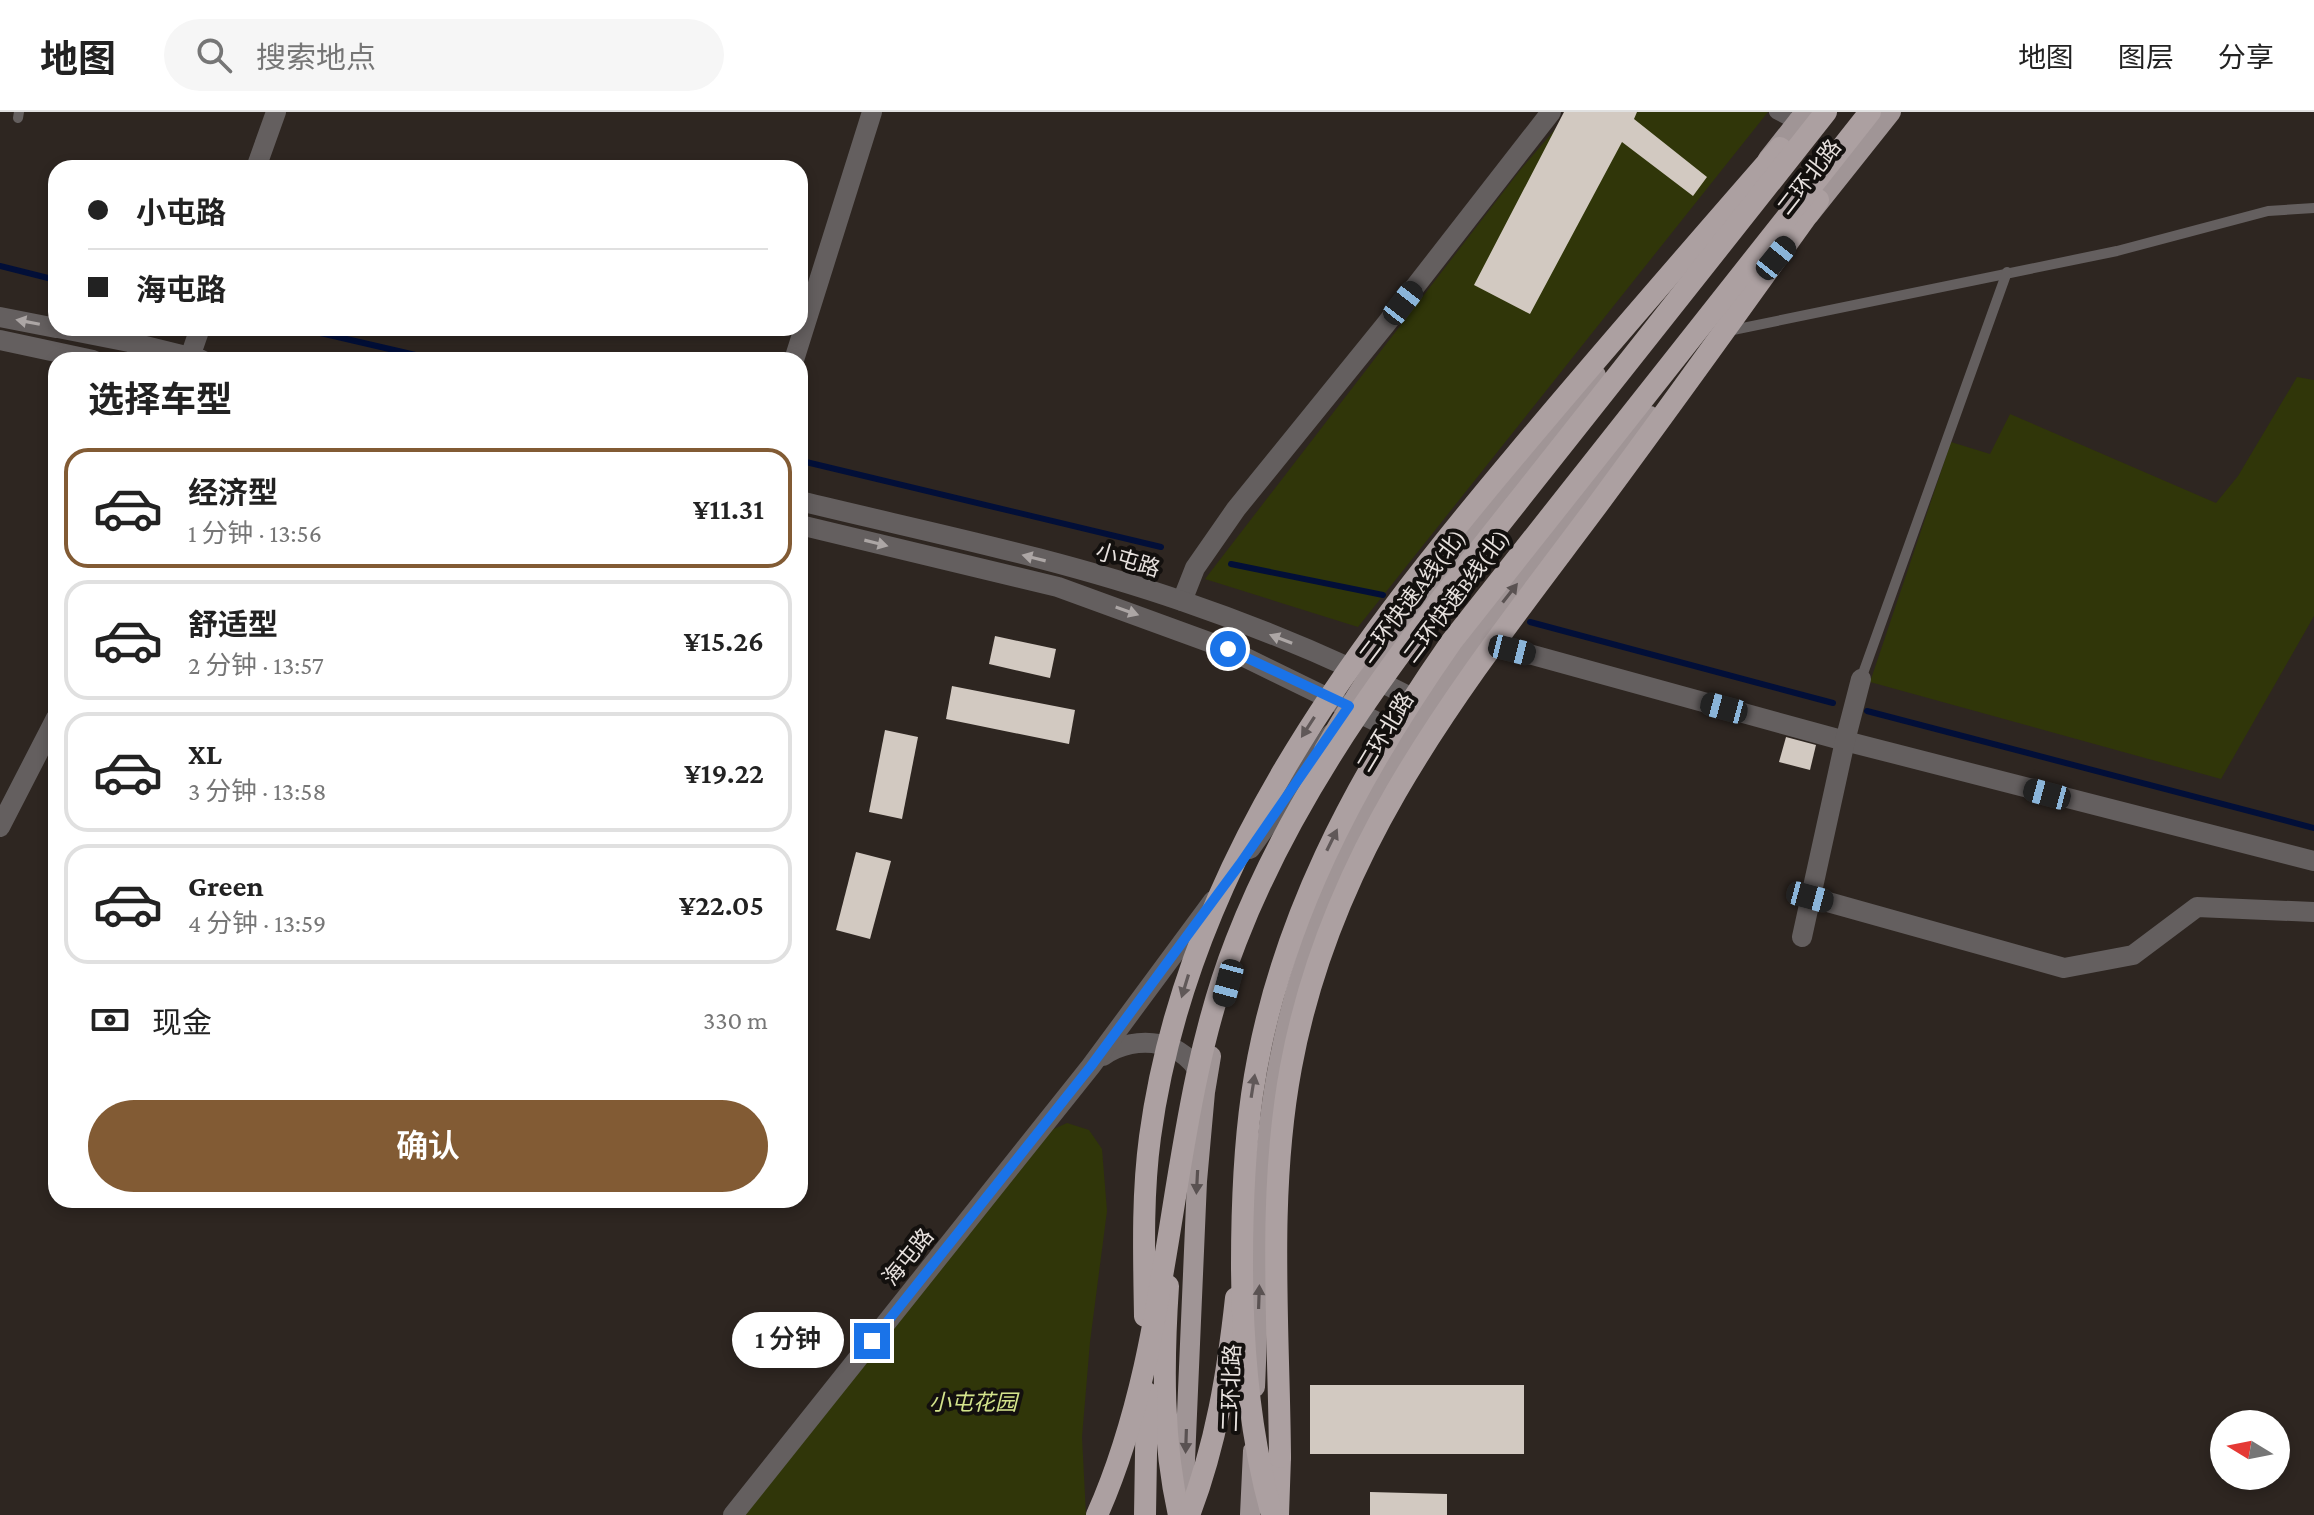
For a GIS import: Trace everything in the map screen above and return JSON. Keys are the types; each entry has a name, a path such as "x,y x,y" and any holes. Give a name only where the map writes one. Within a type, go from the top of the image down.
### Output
{"highway":[{"name":"二环快速A线(北)","path":"1178,1186 1199,1061 1221,983 1256,892 1310,788 1363,705 1426,618 1826,112"},
{"name":"二环快速B线(北)","path":"1243,1192 1252,1092 1276,983 1321,863 1364,777 1420,687 1480,605 1870,112"},
{"path":"1278,1515 1280,1457 1276,1271 1281,1130 1291,1064 1306,1005 1321,955 1352,877 1394,794 1448,706 1671,405 1880,112"},
{"path":"1145,1515 1145,1208 1150,1137 1177,1013 1219,892 1281,770 1335,686 1427,562 1804,116"},
{"path":"1097,1515 1119,1456 1141,1377 1178,1186"},
{"path":"1178,1186 1168,1284 1165,1385 1167,1442 1181,1515"},
{"path":"1189,1515 1208,1457 1223,1391 1236,1294 1243,1192"},
{"path":"1243,1192 1242,1296 1247,1381 1258,1457 1272,1515"}],"main road":[{"name":"二环北路","path":"1250,1515 1264,1185 1279,1061 1299,981 1332,889 1361,825 1428,706 1475,639 1891,112"},
{"name":"二环北路","path":"1181,1515 1197,1181 1205,1092 1222,1004 1248,919 1294,808 1367,676 1449,561 1804,116"}],"street":[{"path":"257,160 269,112"},
{"path":"258,160 276,112"},
{"path":"808,315 872,112"},
{"path":"1182,601 1195,568 1236,509 1386,324 1551,112"},
{"path":"1776,112 1804,116"},
{"path":"0,317 48,326"},
{"path":"92,336 163,352"},
{"path":"0,340 56,352"},
{"name":"小屯路","path":"808,503 1073,568 1182,601 1302,647 1428,706"},
{"path":"808,527 1058,587 1228,649 1346,710 1409,737"},
{"path":"1475,639 1845,741 2314,861"},
{"path":"1802,937 1861,679"},
{"name":"海屯路","path":"733,1515 1091,1066 1240,864 1346,710"},
{"path":"0,827 48,734"},
{"path":"1810,897 2064,968 2133,955 2197,907 2314,912"},
{"path":"1091,1066 1120,1046 1141,1042 1160,1044 1178,1051 1192,1062 1201,1076 1205,1092"}],"lane":[{"path":"1718,330 1735,331 2117,251 2268,211 2314,208"},
{"path":"1861,679 2007,272"}],"green space":[{"path":"1570,112 1768,112 1358,627 1205,579 1521,169"},
{"path":"2297,377 2314,380 2314,616 2221,779 1870,682 1951,442 1990,454 2010,414 2216,503 2238,476"},
{"name":"小屯花园","path":"1067,1123 1089,1130 1102,1149 1107,1211 1090,1342 1082,1437 1086,1515 741,1515 1047,1132"}],"building":[{"path":"1564,112 1637,112 1634,119 1707,177 1693,196 1622,142 1530,314 1474,285"},
{"path":"995,636 1056,649 1050,678 989,664"},
{"path":"952,686 1075,710 1069,744 946,719"},
{"path":"885,730 918,737 902,819 869,812"},
{"path":"1786,737 1816,745 1810,770 1779,762"},
{"path":"856,852 891,861 870,939 836,930"},
{"path":"1310,1385 1524,1385 1524,1454 1310,1454"},
{"path":"1370,1492 1447,1494 1447,1515 1370,1515"}],"waterway":[{"path":"0,266 48,278"},
{"path":"334,336 402,352"},
{"path":"808,462 1161,547"},
{"path":"1231,564 1383,595"},
{"path":"1530,622 1833,703"},
{"path":"1867,711 2314,828"}],"route":[{"path":"872,1341 1091,1066 1240,864 1349,706 1228,649"}]}
